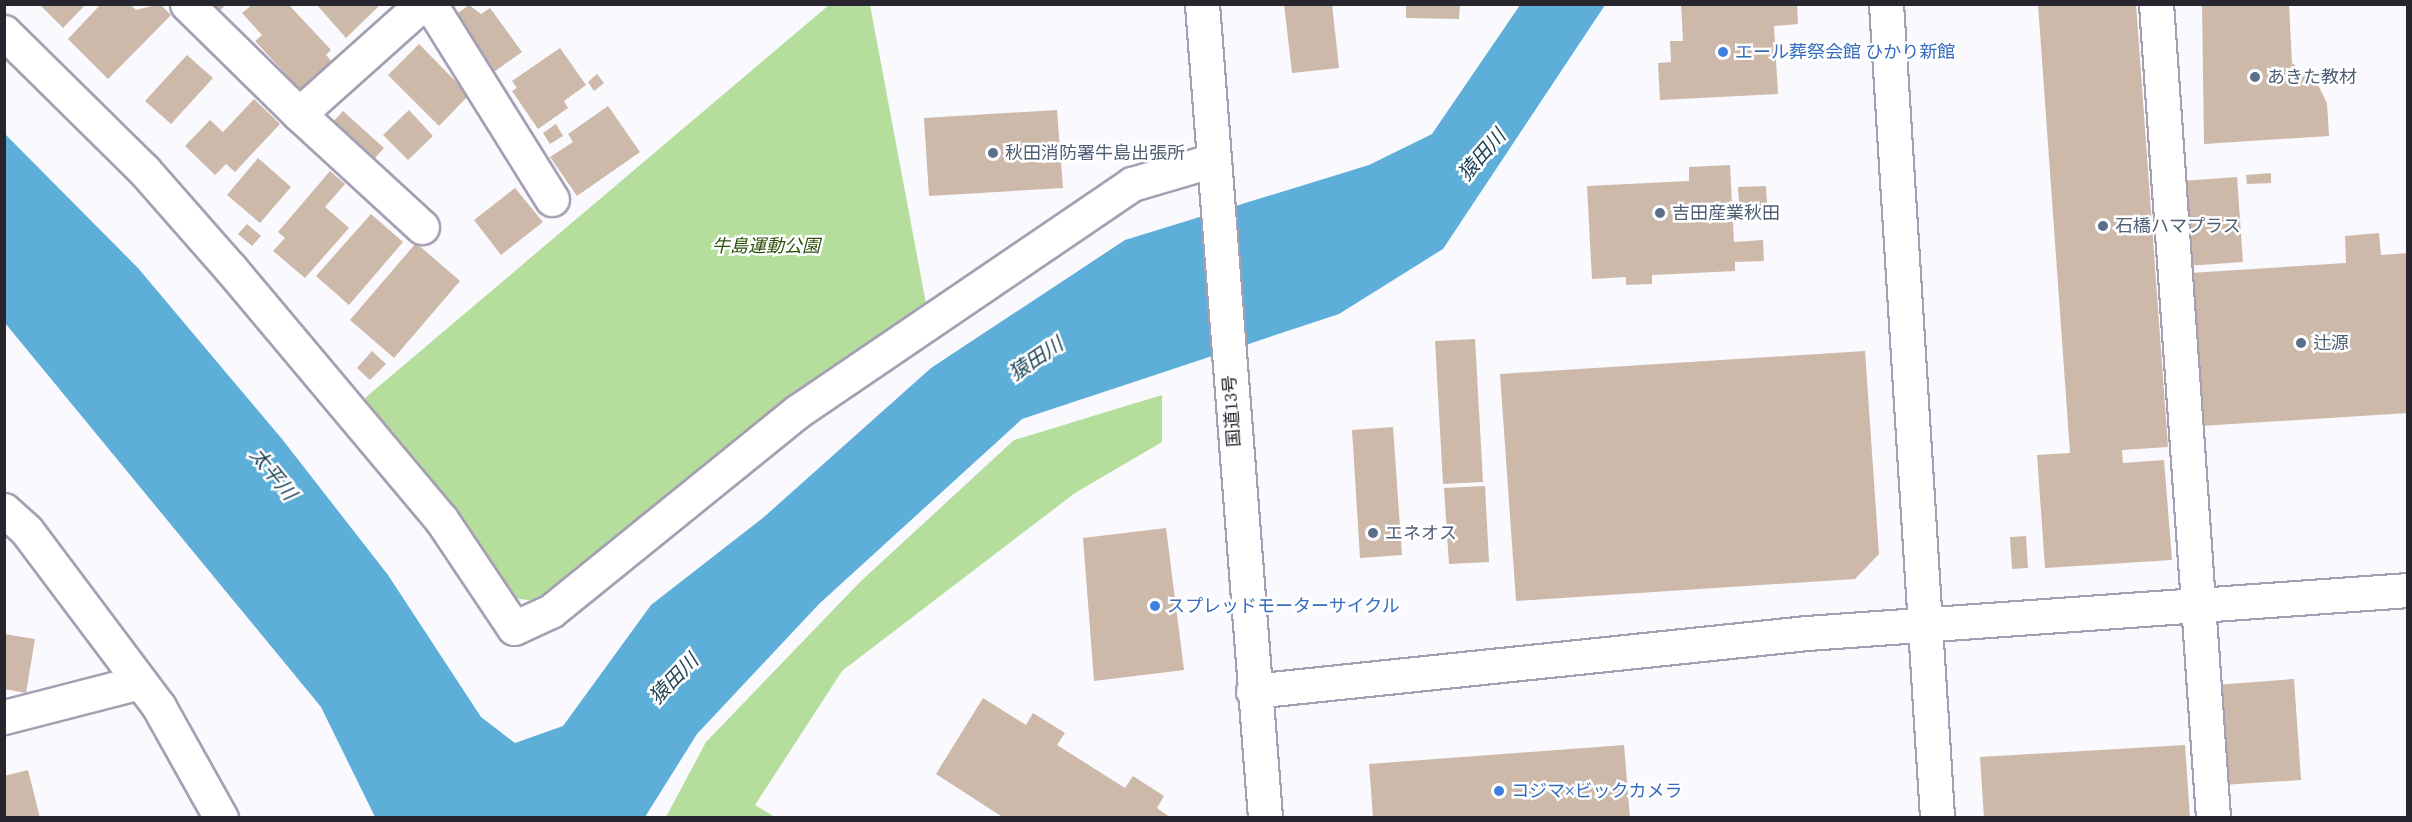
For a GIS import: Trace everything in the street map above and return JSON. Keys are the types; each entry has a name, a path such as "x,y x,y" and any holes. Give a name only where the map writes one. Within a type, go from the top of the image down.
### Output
{"main road":[{"path":"187,4 299,114 422,227"},
{"path":"299,114 422,4"},
{"path":"430,4 552,199"},
{"name":"国道13号","path":"1202,4 1253,691 1265,818"},
{"path":"1886,4 1937,818"},
{"path":"2156,4 2202,605 2213,818"},
{"path":"4,32 144,171 231,269 441,519 514,628 551,610 798,411 1122,191 1215,172"},
{"path":"4,510 27,531 140,682 221,818"},
{"path":"1253,691 1924,626 2408,590"},
{"path":"4,717 140,682"}],"green space":[{"name":"牛島運動公園","path":"829,5 870,5 927,309 541,602 506,597 365,398"},
{"path":"1162,395 1162,442 1075,493 842,671 755,805 775,817 666,817 706,742 860,582 1014,440"}],"water":[{"path":"1520,5 1605,5 1443,249 1339,314 1022,419 819,604 697,734 645,817 375,817 321,707 5,323 4,133 138,268 282,439 388,575 481,717 515,743 563,726 651,605 764,517 931,368 1125,240 1369,165 1432,134"}],"building":[{"path":"39,4 86,4 63,28"},
{"path":"101,4 130,4 136,10 160,4 171,15 108,79 68,39"},
{"path":"214,4 226,4 220,11"},
{"path":"316,4 381,4 346,38"},
{"path":"1284,4 1332,4 1339,68 1292,73"},
{"path":"1406,4 1460,4 1459,19 1406,18"},
{"name":"エール葬祭会館 ひかり新館","path":"1681,4 1797,4 1798,24 1774,26 1778,94 1660,100 1658,63 1671,62 1670,41 1683,41"},
{"name":"石橋ハマプラス","path":"2038,4 2136,4 2168,447 2122,450 2123,463 2164,460 2172,560 2045,568 2037,455 2070,453"},
{"path":"252,5 289,5 331,50 326,55 335,65 304,94 255,41 262,35 242,13"},
{"path":"469,5 481,14 490,8 522,52 491,74 451,18"},
{"name":"あきた教材","path":"2202,5 2289,5 2292,63 2316,81 2327,103 2329,136 2204,144"},
{"path":"419,44 469,95 439,126 388,75"},
{"path":"560,48 586,85 564,101 568,108 538,129 512,91 517,88 512,81"},
{"path":"187,55 213,78 171,124 145,101"},
{"path":"597,74 604,83 594,91 588,82"},
{"path":"254,99 280,124 235,172 226,164 215,175 185,146 210,120 223,132"},
{"path":"608,106 640,152 577,196 550,157 573,142 568,134"},
{"path":"409,110 433,136 408,160 383,135"},
{"name":"秋田消防署牛島出張所","path":"1057,110 1063,188 929,196 924,118"},
{"path":"343,111 384,148 375,158 334,121"},
{"path":"556,124 563,136 550,144 543,133"},
{"path":"258,158 291,187 260,223 227,195"},
{"name":"吉田産業秋田","path":"1730,165 1734,242 1763,240 1764,261 1735,262 1735,271 1652,275 1652,284 1626,285 1626,277 1592,279 1587,186 1689,181 1689,167"},
{"path":"330,171 345,184 325,207 349,228 305,278 273,251 285,238 278,232"},
{"path":"2271,173 2271,183 2247,184 2246,175"},
{"path":"2237,177 2243,262 2187,266 2181,181"},
{"path":"1766,186 1768,217 1740,218 1738,187"},
{"path":"515,188 543,222 501,255 474,220"},
{"path":"371,214 403,242 349,305 316,276"},
{"path":"247,224 261,236 252,246 238,234"},
{"name":"辻源","path":"2379,233 2381,255 2408,253 2408,413 2200,426 2190,273 2346,263 2345,236"},
{"path":"416,243 460,281 394,358 350,320"},
{"path":"1475,339 1483,482 1443,484 1435,341"},
{"path":"372,351 386,364 370,380 357,368"},
{"path":"1865,351 1879,554 1855,579 1516,601 1500,374"},
{"path":"1393,427 1402,555 1360,558 1352,430"},
{"path":"1485,486 1489,562 1449,564 1444,488"},
{"path":"1166,528 1184,670 1094,681 1083,538"},
{"path":"2026,536 2028,568 2012,569 2010,537"},
{"path":"4,634 35,639 26,693 4,689"},
{"path":"2294,679 2301,780 2223,785 2215,685"},
{"path":"983,698 1026,725 1033,713 1065,733 1057,745 1125,788 1133,776 1164,796 1157,808 1171,818 1004,818 936,774"},
{"name":"コジマ×ビックカメラ","path":"1624,745 1630,818 1373,818 1369,764"},
{"path":"2185,745 2190,818 1984,818 1980,757"},
{"path":"28,770 40,818 4,818 4,776"}],"place":[{"name":"エール葬祭会館 ひかり新館","path":"1723,52"},
{"name":"あきた教材","path":"2255,77"},
{"name":"秋田消防署牛島出張所","path":"993,153"},
{"name":"吉田産業秋田","path":"1660,213"},
{"name":"石橋ハマプラス","path":"2103,226"},
{"name":"辻源","path":"2301,343"},
{"name":"エネオス","path":"1373,533"},
{"name":"スプレッドモーターサイクル","path":"1155,606"},
{"name":"コジマ×ビックカメラ","path":"1499,791"}],"water label":[{"name":"猿田川","path":"1482,155"},
{"name":"猿田川","path":"1036,359"},
{"name":"太平川","path":"273,474"},
{"name":"猿田川","path":"674,679"}]}
